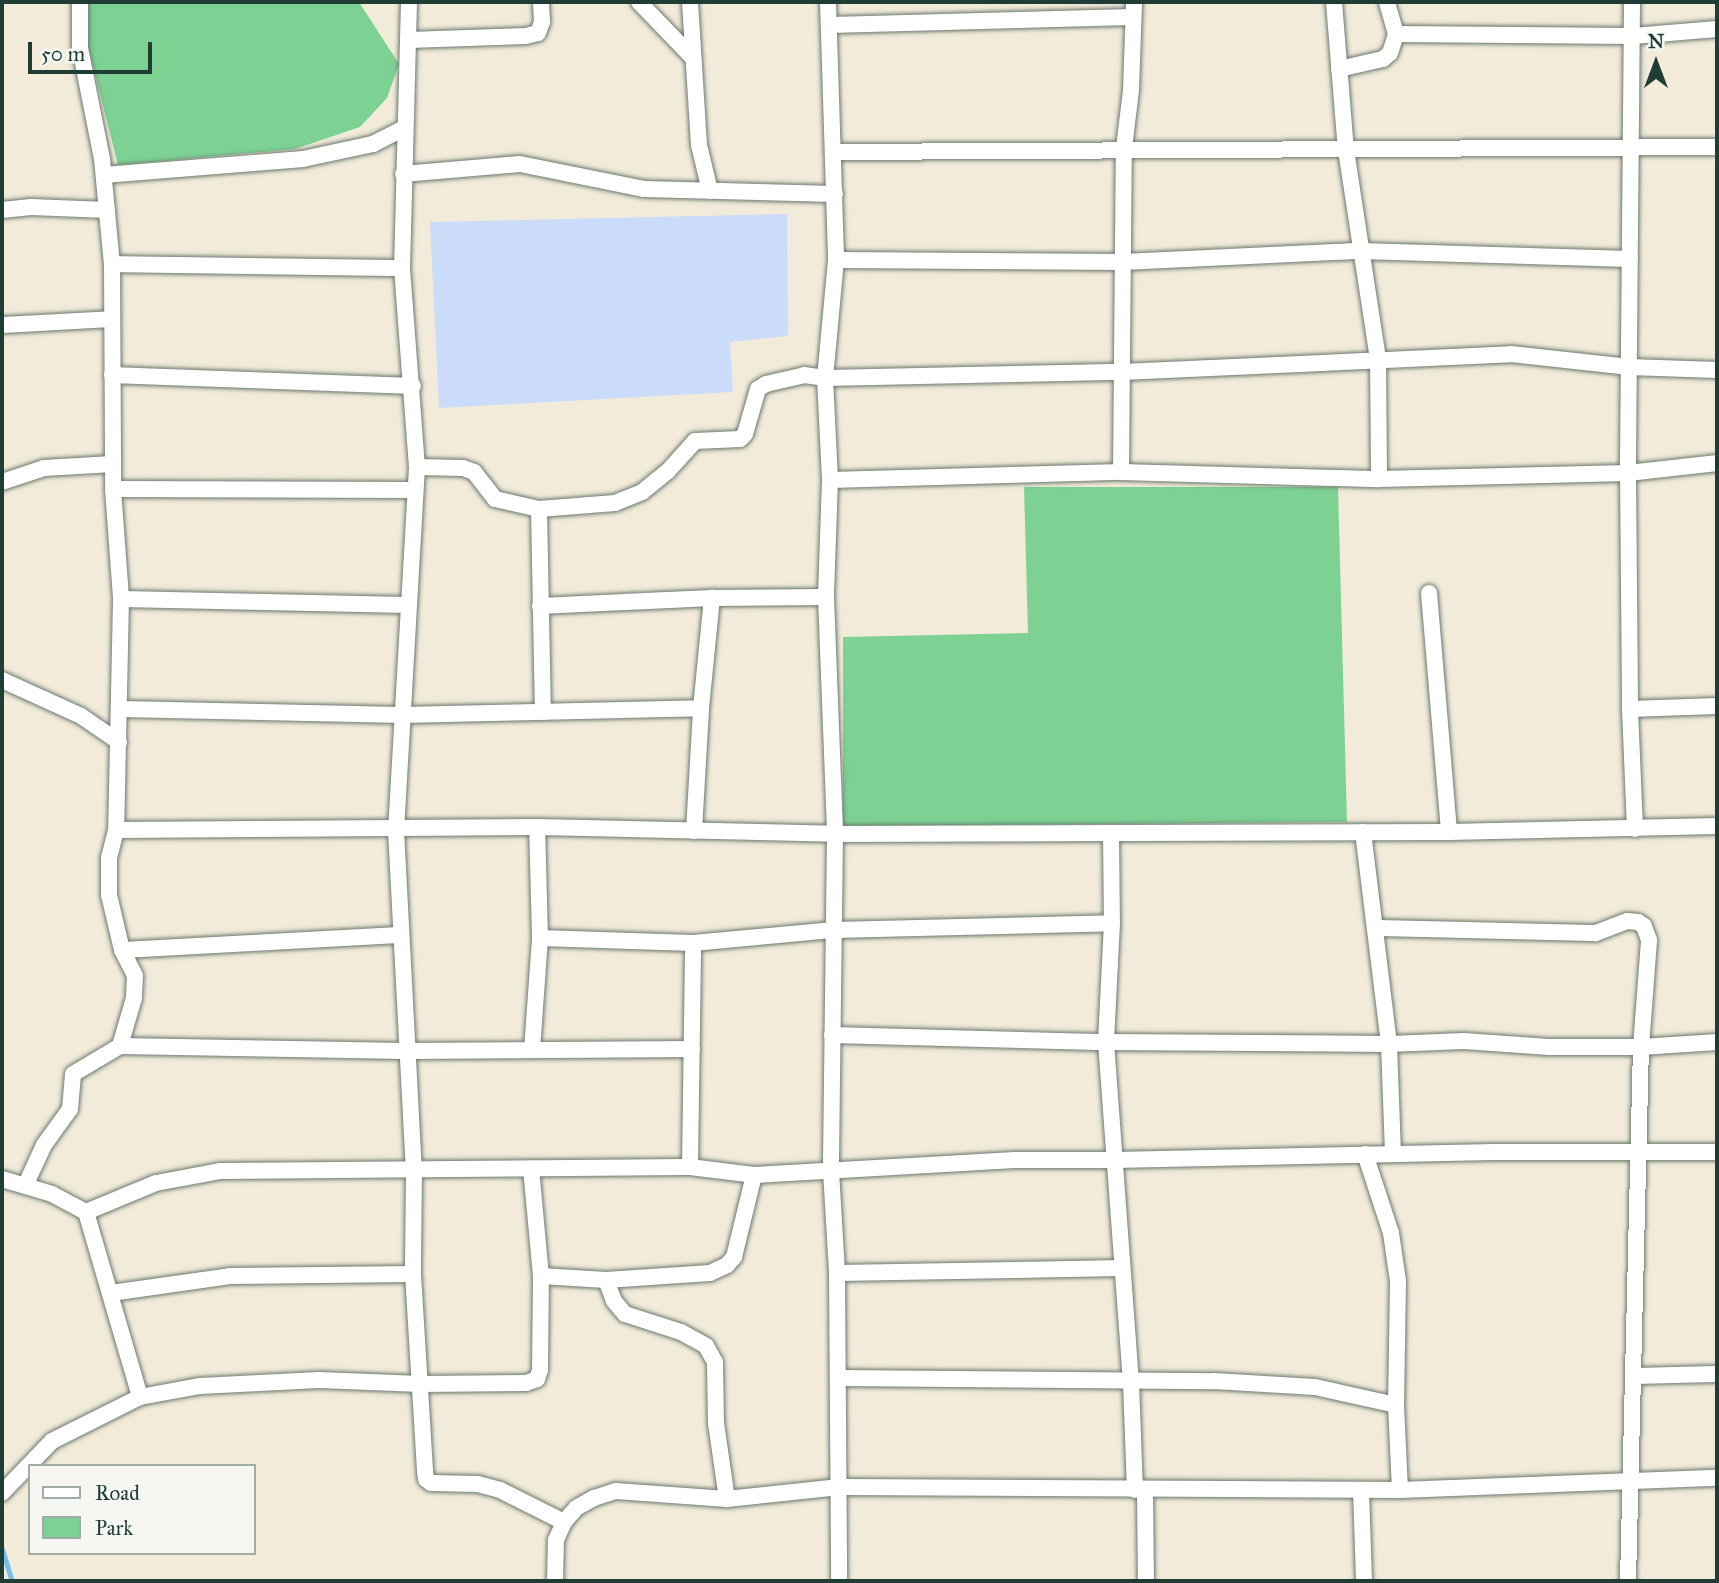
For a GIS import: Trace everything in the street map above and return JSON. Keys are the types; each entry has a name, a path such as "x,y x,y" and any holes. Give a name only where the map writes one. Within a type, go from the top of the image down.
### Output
{"street":[{"path":"80,2 80,48 104,175 112,264 113,489 121,599 121,709 116,830 109,858 108,895 122,950 135,976 134,998 120,1046"},
{"path":"409,2 402,268 417,467 396,830 405,1051 414,1170 413,1274 426,1479 431,1483 478,1484 500,1490 564,1522"},
{"path":"409,40 526,36 538,33 542,22 541,2"},
{"path":"639,2 694,58"},
{"path":"690,2 699,145 710,191"},
{"path":"828,2 835,152 836,260 825,378 830,480 826,597 835,834 831,1171 837,1273 838,1581"},
{"path":"1334,2 1346,150 1378,358 1379,479"},
{"path":"1339,69 1383,59 1390,53 1396,34 1387,2"},
{"path":"1632,2 1628,472 1630,709 1635,829"},
{"path":"829,25 1134,9 1124,148 1121,472"},
{"path":"1396,34 1633,36 1717,29"},
{"path":"104,175 303,159 373,144 405,128"},
{"path":"835,152 1124,148 1632,148 1716,151"},
{"path":"403,174 520,164 645,189 835,194"},
{"path":"2,210 31,207 107,210"},
{"path":"836,260 1123,262 1360,251 1630,259"},
{"path":"112,264 402,268"},
{"path":"2,325 112,319"},
{"path":"417,467 463,468 474,472 495,499 539,509 629,499 654,483 695,441 740,439 745,434 755,396 766,384 804,376 825,378 1122,372 1378,358 1511,354 1629,367 1717,370"},
{"path":"112,376 413,386"},
{"path":"830,480 1121,472 1379,479 1628,472 1717,463"},
{"path":"2,482 44,468 113,464"},
{"path":"113,489 415,490"},
{"path":"539,509 543,712"},
{"path":"1429,593 1449,832"},
{"path":"540,606 712,598 826,597"},
{"path":"694,831 701,708 712,598"},
{"path":"121,599 408,606"},
{"path":"2,680 80,716 119,742"},
{"path":"1630,709 1717,706"},
{"path":"121,709 402,715 701,708"},
{"path":"116,830 537,827 835,834 1449,832 1717,826"},
{"path":"532,1050 540,937 537,827"},
{"path":"1363,832 1377,928 1389,1044 1393,1153"},
{"path":"1111,833 1112,923 1106,1042 1146,1581"},
{"path":"1377,928 1595,933 1627,921 1644,926 1649,940 1641,1047 1628,1581"},
{"path":"540,937 693,943 834,930 1112,923"},
{"path":"122,950 400,935"},
{"path":"690,1167 693,943"},
{"path":"832,1035 1106,1042 1389,1044 1464,1041 1549,1047 1641,1047 1717,1042"},
{"path":"26,1184 44,1145 70,1109 74,1074 120,1046 405,1051 692,1049"},
{"path":"2,1179 26,1184 86,1212 156,1183 221,1171 690,1167 754,1175 1015,1160 1393,1153 1717,1152"},
{"path":"1365,1154 1391,1233 1398,1281 1396,1405 1400,1490"},
{"path":"30,1464 52,1441 140,1397 200,1386 306,1381 526,1383 537,1379 540,1370 541,1276 531,1168"},
{"path":"541,1276 606,1280 710,1273 727,1265 734,1257 754,1175"},
{"path":"86,1212 140,1397"},
{"path":"837,1273 1122,1268"},
{"path":"111,1293 230,1276 413,1274"},
{"path":"606,1280 614,1301 625,1314 681,1332 706,1346 715,1362 716,1423 727,1499"},
{"path":"1633,1376 1717,1374"},
{"path":"838,1378 1214,1381 1315,1387 1396,1405"},
{"path":"2,1493 28,1466"},
{"path":"555,1581 556,1540 564,1522 576,1508 604,1493 727,1499 838,1487 1400,1490 1717,1478"},
{"path":"1360,1490 1364,1581"}],"shaded area":[{"path":"787,214 788,336 730,342 733,392 439,408 430,222"}],"green space":[{"path":"87,2 359,2 399,64 387,98 360,127 295,149 118,165 87,42"},
{"path":"1024,487 1338,487 1347,822 843,826 843,637 1028,633"}],"waterway":[{"path":"2,1549 12,1581"}]}
